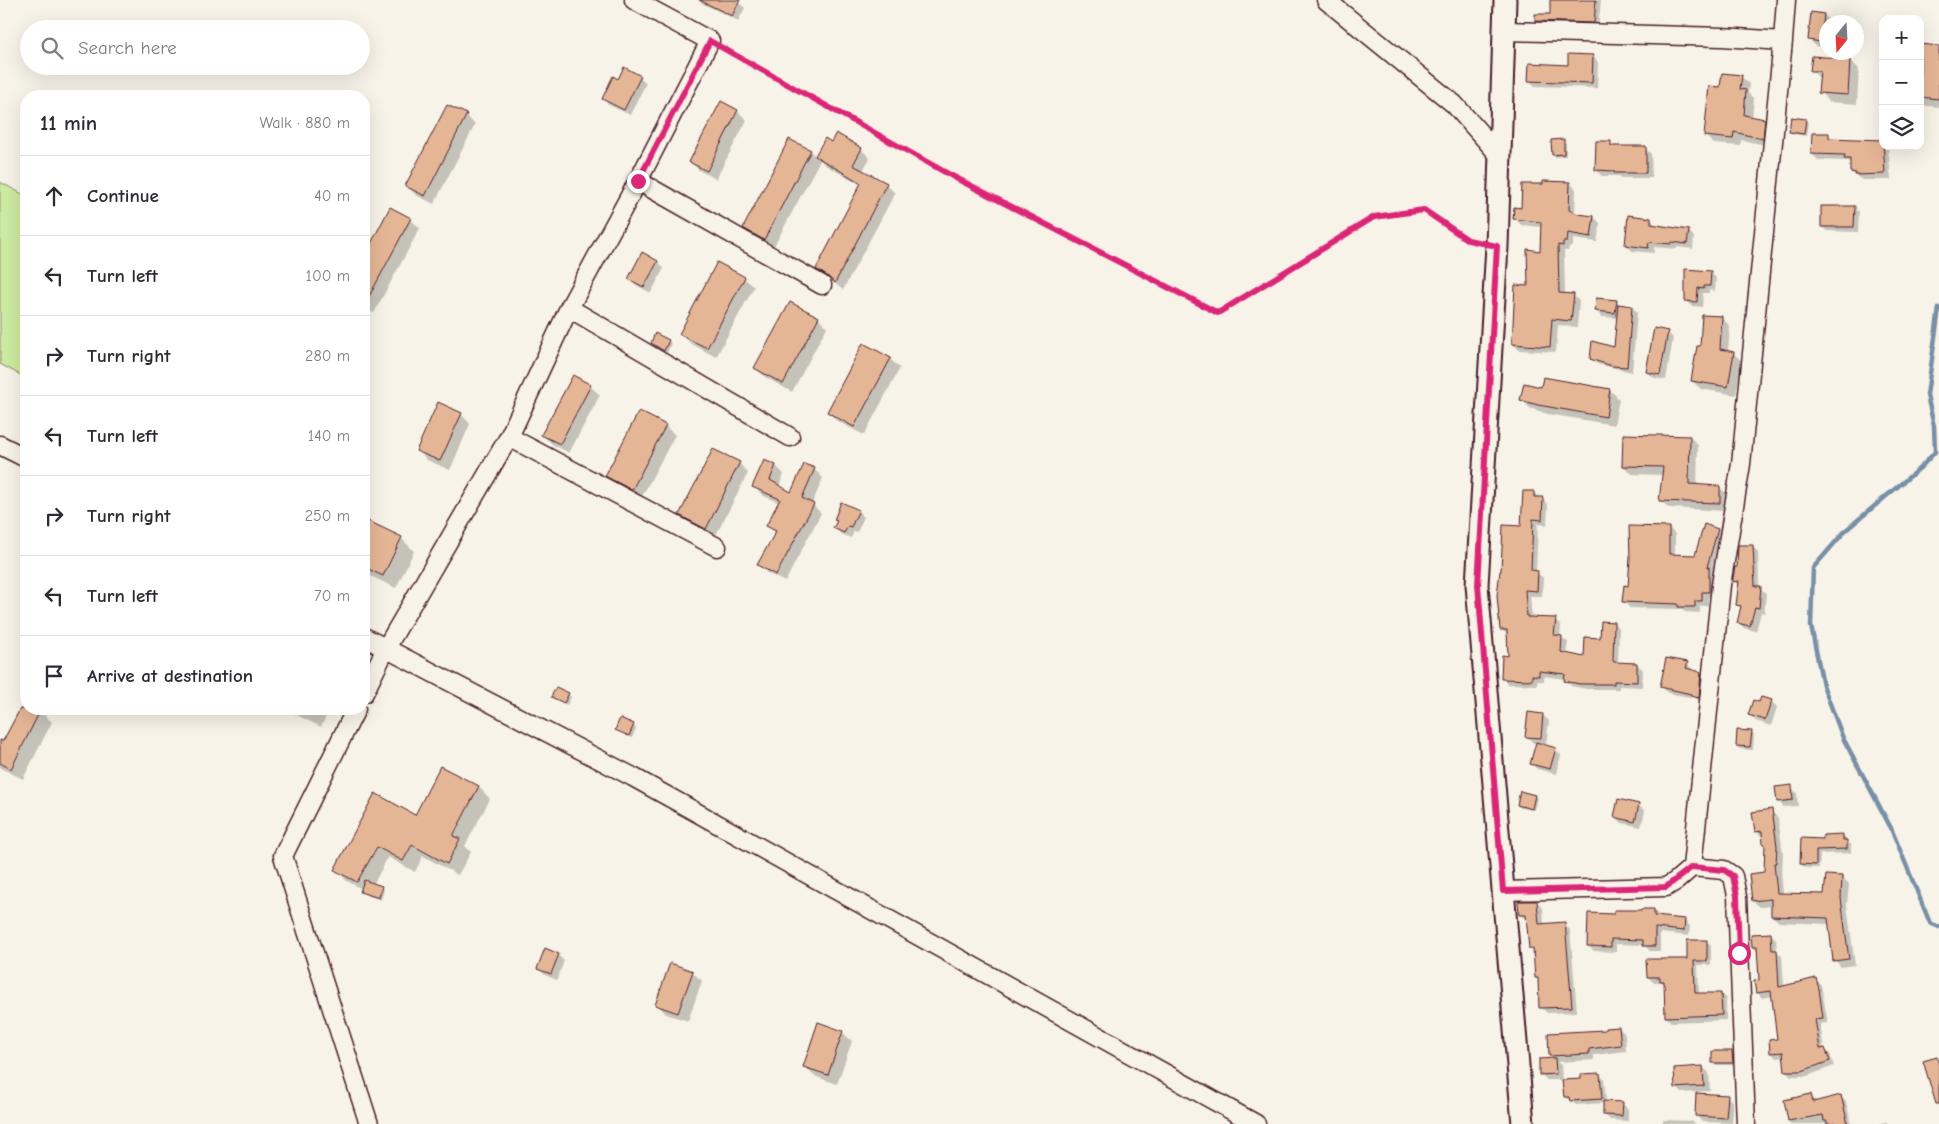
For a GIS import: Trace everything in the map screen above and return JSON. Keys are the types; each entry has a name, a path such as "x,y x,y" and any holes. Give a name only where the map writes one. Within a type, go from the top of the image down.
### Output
{"main road":[{"path":"1505,0 1497,246 1478,585 1523,1124"}],"street":[{"path":"370,680 386,648 509,437 569,308 638,181 710,41 634,0"},
{"path":"1326,0 1454,104 1500,156"},
{"path":"1692,867 1721,585 1741,464 1786,0"},
{"path":"1505,31 1722,37 1783,41"},
{"path":"638,181 822,284"},
{"path":"569,308 790,437"},
{"path":"509,437 717,547"},
{"path":"0,445 20,455"},
{"path":"370,640 633,776 1256,1124"},
{"path":"353,715 283,856 369,1124"},
{"path":"1503,891 1666,887 1692,867 1724,870 1733,876 1737,896 1746,1124"}],"path":[{"path":"710,41 952,176 1218,313 1374,217 1424,210 1468,240 1497,246"}],"green space":[{"path":"0,182 20,193 20,375 0,364"}],"building":[{"path":"699,0 740,0 732,16"},
{"path":"1550,0 1596,0 1594,23 1535,21 1535,14 1550,14"},
{"path":"1811,12 1824,14 1819,15 1819,42 1808,40"},
{"path":"1924,44 1939,46 1939,99 1924,97"},
{"path":"1568,54 1593,55 1592,83 1528,81 1529,63 1568,65"},
{"path":"1812,56 1819,57 1819,60 1850,60 1848,95 1818,93 1820,71 1810,71"},
{"path":"624,67 641,76 624,110 602,99 613,76 618,79"},
{"path":"1722,73 1742,75 1740,89 1746,90 1744,115 1765,119 1763,139 1734,132 1733,139 1704,136 1709,86 1720,87"},
{"path":"721,101 738,110 707,171 689,162"},
{"path":"447,105 467,114 425,196 405,186"},
{"path":"1791,117 1806,119 1804,134 1789,132"},
{"path":"836,133 862,148 853,165 887,183 835,283 816,269 861,183 815,156 825,138 831,142"},
{"path":"1812,133 1829,133 1829,138 1879,140 1879,150 1884,150 1885,174 1855,175 1856,173 1850,172 1850,159 1844,159 1845,155 1811,154"},
{"path":"789,139 811,150 764,240 743,228"},
{"path":"1564,139 1564,154 1552,155 1551,140"},
{"path":"1596,141 1611,141 1611,146 1646,146 1646,173 1614,173 1614,171 1595,170"},
{"path":"1543,181 1570,182 1569,210 1578,214 1594,216 1591,237 1568,233 1567,242 1563,242 1563,246 1558,245 1559,293 1574,294 1571,321 1552,319 1550,347 1512,344 1515,285 1528,286 1527,249 1540,251 1541,222 1513,219 1514,207 1521,208 1522,184 1543,184"},
{"path":"1821,206 1855,206 1854,227 1821,227"},
{"path":"390,207 411,218 370,295 370,245"},
{"path":"1628,215 1651,218 1651,224 1689,230 1687,244 1649,242 1648,248 1625,245"},
{"path":"642,252 658,261 644,287 628,279"},
{"path":"717,262 745,277 707,348 679,334"},
{"path":"1685,269 1711,271 1710,286 1704,286 1704,289 1698,288 1697,302 1685,301"},
{"path":"1596,298 1617,300 1615,313 1595,311"},
{"path":"790,302 819,317 783,384 754,368"},
{"path":"1618,304 1632,306 1627,367 1612,366 1590,359 1592,341 1614,347"},
{"path":"1702,315 1722,316 1720,349 1734,352 1728,387 1691,381 1697,346 1700,346"},
{"path":"1654,328 1668,331 1660,375 1646,372"},
{"path":"655,333 669,340 664,351 651,343"},
{"path":"863,343 891,358 854,427 827,412"},
{"path":"573,375 591,385 560,444 541,435"},
{"path":"1543,377 1610,389 1606,417 1520,400 1524,383 1541,387"},
{"path":"438,402 462,413 440,461 416,451"},
{"path":"639,411 666,425 632,490 605,476"},
{"path":"1623,434 1690,436 1689,484 1720,486 1720,503 1659,501 1663,467 1622,466"},
{"path":"713,449 740,462 706,529 679,515"},
{"path":"764,460 776,465 770,480 791,492 804,464 815,468 802,498 814,504 776,575 757,565 776,531 766,526 780,499 752,487"},
{"path":"1523,491 1534,491 1534,497 1543,497 1542,520 1533,519 1531,570 1538,571 1537,591 1525,590 1527,617 1556,618 1554,635 1562,636 1561,652 1584,657 1585,637 1600,638 1601,621 1614,622 1613,661 1637,663 1637,682 1614,681 1614,684 1580,684 1564,681 1565,674 1539,671 1539,676 1532,675 1532,680 1501,679 1502,655 1508,656 1507,630 1500,630 1497,595 1501,571 1503,525 1521,526"},
{"path":"841,502 859,510 851,527 848,526 844,533 833,528 837,521 834,520"},
{"path":"370,522 402,537 383,576 370,570"},
{"path":"1704,524 1718,529 1707,567 1709,567 1709,592 1702,592 1702,601 1695,601 1695,607 1678,607 1678,604 1622,602 1624,585 1628,586 1630,558 1629,526 1669,527 1669,554 1695,555"},
{"path":"1738,545 1753,545 1755,586 1761,586 1759,608 1755,607 1750,626 1737,623 1741,606 1736,605 1739,581 1733,582 1733,578 1735,567 1737,567"},
{"path":"1666,658 1688,662 1686,668 1701,672 1699,698 1691,696 1691,694 1660,687"},
{"path":"556,687 569,693 564,703 551,697"},
{"path":"1761,697 1772,700 1765,720 1748,715 1753,700 1759,702"},
{"path":"20,709 20,715 38,715 11,769 0,763 0,740 3,741"},
{"path":"1528,712 1543,714 1541,738 1525,737"},
{"path":"620,718 634,724 629,736 615,730"},
{"path":"1737,730 1752,731 1750,747 1736,746"},
{"path":"1536,742 1556,748 1550,769 1530,764"},
{"path":"440,766 479,786 453,836 460,839 447,864 412,845 403,861 377,847 357,882 334,870 375,793 415,815"},
{"path":"1792,785 1793,800 1777,802 1775,787"},
{"path":"1520,791 1535,795 1532,809 1517,805"},
{"path":"1618,799 1639,804 1635,822 1614,817"},
{"path":"1772,809 1777,846 1776,863 1774,863 1777,893 1824,894 1826,875 1842,876 1841,898 1849,959 1833,961 1828,918 1771,916 1771,899 1752,901 1749,874 1764,872 1765,844 1763,844 1762,831 1755,832 1752,812"},
{"path":"1843,834 1843,840 1847,840 1847,849 1816,850 1816,865 1800,864 1801,838 1823,839 1823,835"},
{"path":"364,880 382,886 379,898 360,892"},
{"path":"1518,901 1537,901 1539,924 1565,922 1572,1007 1539,1008 1538,978 1535,978 1533,949 1529,949 1526,915 1519,915"},
{"path":"1654,909 1654,916 1685,919 1684,931 1655,928 1655,946 1643,946 1643,940 1611,939 1611,947 1587,946 1588,913 1614,914 1614,910"},
{"path":"1771,933 1772,950 1777,950 1779,987 1816,978 1819,989 1823,1018 1815,1019 1820,1049 1825,1048 1830,1061 1802,1071 1785,1071 1783,1052 1770,1053 1769,1040 1777,1039 1771,991 1756,993 1754,981 1759,980 1757,947 1752,947 1751,934"},
{"path":"1687,940 1707,940 1707,961 1694,961 1695,993 1721,993 1722,1015 1665,1017 1664,981 1660,981 1660,977 1647,977 1646,959 1687,959"},
{"path":"545,948 559,954 551,974 537,969"},
{"path":"670,963 693,971 678,1013 655,1005"},
{"path":"818,1022 843,1031 828,1075 803,1067"},
{"path":"1619,1027 1621,1045 1589,1049 1589,1054 1549,1056 1548,1033 1605,1030 1605,1028"},
{"path":"1712,1051 1732,1051 1733,1063 1712,1063"},
{"path":"1937,1057 1939,1065 1939,1104 1936,1104 1923,1061"},
{"path":"1555,1058 1556,1074 1539,1075 1539,1059"},
{"path":"1703,1066 1704,1086 1675,1088 1674,1068"},
{"path":"1600,1073 1602,1099 1570,1101 1569,1097 1564,1097 1562,1080 1581,1079 1581,1074"},
{"path":"1696,1093 1728,1095 1726,1118 1695,1116"},
{"path":"1811,1094 1813,1102 1841,1095 1848,1124 1827,1124 1827,1121 1824,1121 1823,1115 1788,1121 1784,1100"},
{"path":"1603,1101 1623,1102 1622,1116 1603,1115"}],"waterway":[{"path":"1939,308 1927,395 1934,426 1935,452 1921,467 1846,530 1813,568 1811,626 1823,685 1843,738 1891,828 1930,923 1939,927"}],"route":[{"path":"638,181 710,41 952,176 1218,313 1374,217 1424,210 1468,240 1497,246 1478,585 1503,891 1666,887 1692,867 1724,870 1733,876 1737,896 1739,953"}]}
